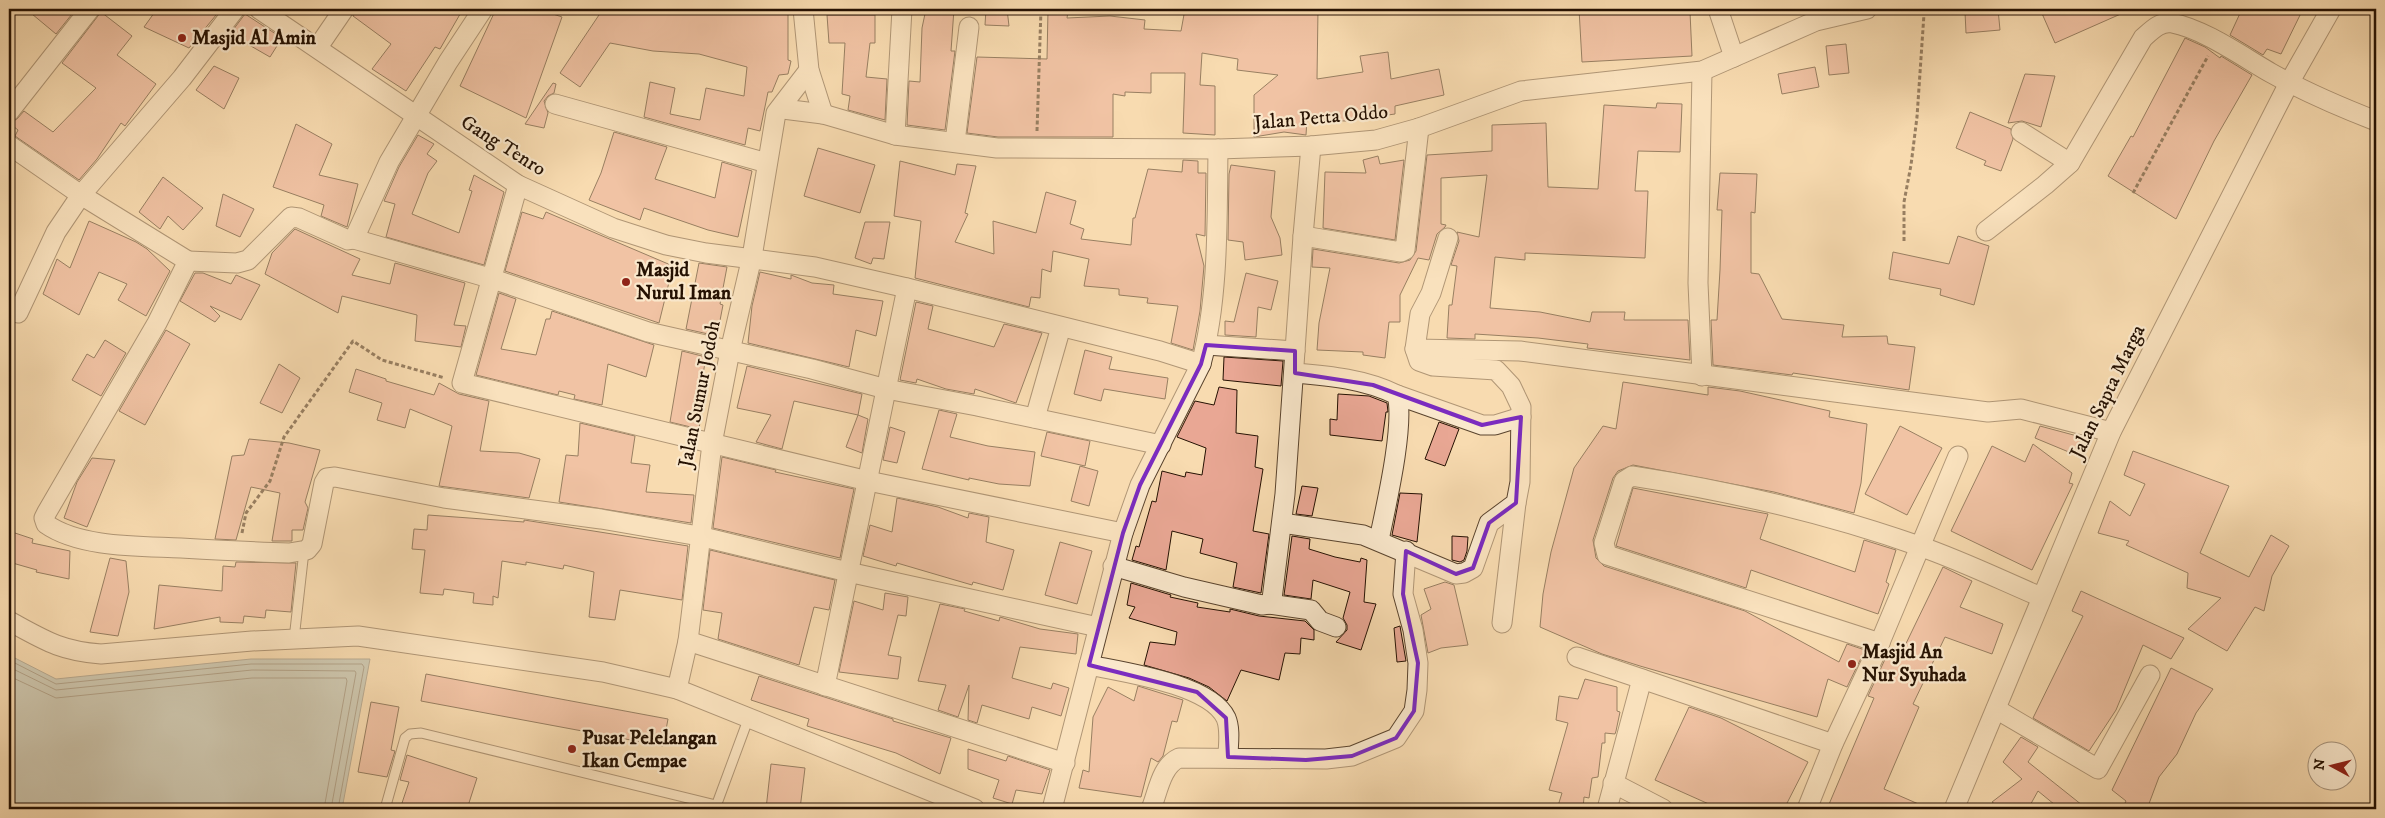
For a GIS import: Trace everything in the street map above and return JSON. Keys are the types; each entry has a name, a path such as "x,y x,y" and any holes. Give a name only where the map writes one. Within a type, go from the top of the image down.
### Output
{"street":[{"path":"9,112 90,9"},
{"path":"18,314 56,232 81,195 182,78 235,9"},
{"name":"Gang Tenro","path":"259,9 318,47 417,118 518,184 634,236 699,251 815,267 1160,351 1201,364"},
{"path":"318,47 344,9"},
{"path":"354,239 389,162 417,118 448,62 483,9"},
{"path":"803,9 809,70 823,114"},
{"path":"895,136 902,9"},
{"path":"1718,9 1734,57"},
{"name":"Jalan Petta Oddo","path":"779,110 823,114 895,136 997,148 1218,149 1311,146 1376,140 1419,128 1482,103 1521,91 1702,71 1816,21 1867,9"},
{"name":"Jalan Sapta Marga","path":"1954,809 2111,432 2289,83 2330,9"},
{"path":"1986,231 2070,163 2143,38 2153,28 2171,23 2192,30 2289,83 2376,121"},
{"path":"955,142 969,28"},
{"path":"779,110 809,70"},
{"path":"1702,71 1698,282 1702,376"},
{"path":"555,104 767,163"},
{"name":"Jalan Sumur Jodoh","path":"677,690 688,641 699,536 712,444 730,351 752,257 776,113 779,110"},
{"path":"1303,236 1400,252 1405,250 1419,128"},
{"path":"2021,132 2070,163"},
{"path":"9,144 81,195 188,262 237,263 248,260 291,217 299,218 348,240 354,239 493,279 624,326 812,369 886,390 1035,418 1161,445"},
{"path":"1268,604 1272,599 1282,523 1311,146"},
{"path":"1052,809 1123,533 1140,486 1201,364 1206,344 1216,250 1218,149"},
{"path":"518,184 493,279 462,383 868,481 1123,533"},
{"path":"1448,238 1431,293 1420,314 1416,349 1420,361 1433,366 1496,370 1511,386 1521,407 1520,482 1502,623"},
{"path":"188,262 157,323 44,518 46,524 51,528 80,538 114,545 289,553 304,551 311,548 324,484 327,478 336,477 444,498 591,518 699,536 848,572 1098,627"},
{"path":"825,686 907,288"},
{"path":"1035,418 1061,327"},
{"path":"1206,344 1295,351"},
{"path":"1416,349 1520,351 1988,412 2021,409 2111,432"},
{"path":"1295,373 1373,384 1396,395 1482,425 1495,425 1521,417"},
{"path":"1379,540 1391,478 1400,406 1396,395"},
{"path":"1807,809 1832,744 1880,643 1958,456"},
{"path":"1880,643 1607,555 1604,543 1620,488 1624,481 1632,476 1704,487 1843,521 1921,546 2041,597"},
{"path":"1282,523 1332,528 1379,540 1456,574 1464,573 1473,568 1489,523 1516,503"},
{"path":"1151,809 1166,768 1172,761 1179,758 1228,757 1306,760 1352,756 1396,738 1414,711 1417,690 1418,663 1413,630 1402,594 1406,551"},
{"path":"1114,566 1184,586 1262,605 1268,604 1311,610 1320,621 1336,627"},
{"path":"9,621 61,648 101,654 358,636 603,672 677,690 749,717 975,809"},
{"path":"688,641 1065,763"},
{"path":"1577,658 1832,744"},
{"path":"1089,665 1132,674 1197,692 1211,702 1226,718 1229,736 1228,757"},
{"path":"1996,709 2098,769 2150,674"},
{"path":"1607,809 1642,679"},
{"path":"1613,783 1659,808"}],"lane":[{"path":"294,639 304,551"},
{"path":"385,809 405,738 410,734 421,733 716,807 749,717"}],"path":[{"path":"1036,149 1041,9"},
{"path":"1904,240 1904,202 1912,165 1923,52 1924,14 1922,9"},
{"path":"2133,193 2216,42"},
{"path":"239,551 246,513 270,481 284,437 352,341 382,360 462,383"}],"highlighted area":[{"path":"1206,345 1295,351 1295,373 1373,385 1482,425 1521,417 1516,503 1489,523 1473,568 1456,574 1406,551 1403,594 1418,663 1414,711 1396,738 1352,756 1306,760 1228,757 1226,718 1197,692 1089,665 1123,533 1140,485 1201,364"}],"water":[{"path":"9,655 56,679 251,659 370,659 342,809 9,809"}],"building":[{"path":"26,9 76,9 56,34"},
{"name":"Masjid Al Amin","path":"157,9 221,9 189,48 144,27"},
{"path":"355,9 463,9 440,49 435,47 406,91 372,69 391,44 353,16"},
{"path":"496,9 538,9 562,17 526,118 460,86"},
{"path":"603,9 788,9 788,60 791,61 788,74 779,75 772,92 768,92 760,131 748,128 745,145 644,117 650,82 675,88 670,114 700,120 706,88 744,96 747,67 699,54 653,51 610,43 580,87 560,73"},
{"path":"926,9 954,9 951,51 955,51 945,130 907,125 909,81 920,82 922,28"},
{"path":"986,9 1007,9 1009,26 985,25"},
{"path":"1185,9 1318,9 1317,79 1363,72 1360,56 1388,52 1391,79 1439,69 1444,95 1395,106 1395,114 1345,121 1307,119 1306,135 1284,132 1254,137 1254,95 1278,75 1237,70 1238,59 1202,53 1200,85 1215,86 1215,135 1183,133 1185,73 1151,73 1151,93 1125,92 1125,96 1113,94 1113,137 998,137 967,133 977,57 1047,59 1048,10 1068,11 1067,18 1110,16 1145,20 1144,29 1181,31"},
{"path":"1579,9 1662,9 1661,14 1690,12 1692,56 1582,62"},
{"path":"1998,9 2000,30 1966,33 1965,12"},
{"path":"2040,9 2132,9 2055,43"},
{"path":"2242,9 2303,9 2281,54 2267,49 2263,55 2230,35"},
{"path":"101,12 132,36 117,55 156,84 125,126 121,123 97,159 79,180 15,136 18,130 9,123 17,119 24,111 53,132 96,88 62,63"},
{"path":"245,14 282,38 270,57 230,34"},
{"path":"827,15 875,15 875,43 870,43 866,77 887,79 885,120 848,110 850,96 842,94 845,43 829,43"},
{"path":"2185,38 2205,47 2220,58 2221,56 2252,75 2214,141 2176,219 2108,176 2131,136 2133,137"},
{"path":"1846,44 1849,73 1829,75 1826,46"},
{"path":"214,66 239,78 224,109 196,90"},
{"path":"1815,67 1819,87 1782,94 1778,74"},
{"path":"2025,74 2055,76 2041,127 2022,121 2008,123"},
{"path":"553,83 556,84 554,93 544,101 548,113 544,128 525,124"},
{"path":"1657,103 1682,104 1680,152 1638,151 1635,191 1648,191 1645,258 1525,253 1525,260 1495,257 1490,308 1540,312 1590,322 1592,312 1625,312 1624,320 1688,320 1690,360 1587,348 1588,344 1538,338 1475,334 1475,339 1447,338 1449,305 1452,305 1457,266 1451,265 1459,241 1457,232 1479,237 1487,175 1441,178 1441,224 1446,225 1437,234 1429,260 1418,258 1400,295 1400,322 1389,322 1385,358 1363,355 1363,352 1317,350 1319,323 1330,268 1312,267 1313,249 1399,263 1410,260 1416,251 1427,155 1492,151 1492,125 1546,123 1548,187 1598,189 1604,105 1656,108"},
{"path":"1970,112 2011,129 2013,139 2001,171 1984,165 1986,161 1956,148"},
{"path":"296,124 332,144 319,175 358,184 347,227 321,216 324,205 273,187"},
{"path":"614,132 667,147 655,179 715,198 722,162 752,171 738,237 708,230 644,208 640,220 589,200 601,173"},
{"path":"418,135 434,144 427,154 437,161 428,173 412,214 459,233 472,191 469,190 474,175 504,192 484,265 386,237 395,204 384,201 399,167"},
{"path":"818,148 875,165 860,213 804,196"},
{"path":"1378,156 1380,164 1404,160 1395,240 1323,228 1325,172 1366,173 1363,160"},
{"path":"1183,160 1198,161 1198,173 1206,173 1205,236 1196,234 1204,266 1200,311 1193,350 1171,343 1178,306 1147,303 1148,298 1119,295 1119,289 1084,286 1089,259 1053,251 1051,272 1042,269 1040,298 1031,297 1029,307 915,278 921,221 894,216 900,161 955,175 957,164 976,166 965,213 968,214 955,242 994,254 993,221 1036,233 1046,192 1076,201 1070,224 1084,229 1081,239 1131,245 1133,218 1135,218 1148,169 1182,172"},
{"path":"1231,165 1275,171 1271,217 1280,238 1282,255 1245,260 1243,242 1228,240 1229,174"},
{"path":"1720,173 1757,174 1755,213 1751,212 1751,273 1759,274 1782,319 1844,325 1842,337 1887,336 1888,344 1915,347 1909,390 1793,373 1792,375 1713,365 1711,320 1717,320 1722,210 1717,210"},
{"path":"163,177 203,208 183,230 168,216 160,229 139,212"},
{"path":"223,194 254,209 240,237 216,226"},
{"path":"522,212 543,219 546,212 673,266 659,323 505,271"},
{"path":"89,221 136,242 147,249 170,271 146,316 118,300 127,284 99,272 79,315 43,294 57,259 70,268"},
{"path":"865,222 890,222 884,259 873,258 871,264 855,258"},
{"path":"295,229 360,259 352,275 390,284 395,263 465,283 454,325 466,326 461,347 415,341 417,315 342,296 338,313 265,274 272,253"},
{"path":"1958,236 1989,246 1974,305 1940,295 1941,289 1889,279 1893,252 1949,264"},
{"path":"699,263 727,267 720,304 723,305 717,336 686,329"},
{"path":"760,272 791,279 791,275 812,283 834,285 833,294 883,301 876,336 856,330 849,367 748,343 752,306"},
{"path":"195,273 203,273 231,284 236,275 260,285 241,320 210,306 220,316 215,322 180,301"},
{"path":"1246,273 1278,281 1271,310 1258,307 1256,337 1225,335 1225,321 1234,322"},
{"path":"499,293 516,299 501,349 536,355 546,319 550,319 552,311 654,345 646,377 608,364 602,405 574,399 575,395 559,391 558,395 476,375"},
{"path":"916,302 933,306 928,329 994,347 1004,324 1042,333 1016,403 975,389 974,394 946,389 917,379 916,383 900,380"},
{"path":"166,330 190,344 145,425 119,411"},
{"path":"105,340 126,353 101,396 72,380 87,354 94,358"},
{"path":"1085,350 1112,357 1109,369 1168,378 1165,399 1104,389 1101,401 1074,394"},
{"path":"682,351 706,357 702,380 701,392 704,392 699,429 670,422"},
{"path":"1224,357 1283,361 1281,386 1223,380"},
{"path":"279,364 300,378 282,413 260,403"},
{"path":"747,366 862,394 858,415 794,401 782,449 756,442 771,415 737,408"},
{"path":"356,369 386,379 386,381 434,395 439,383 459,394 489,401 480,451 519,453 540,459 529,498 439,486 452,426 410,409 405,428 377,420 382,403 349,392"},
{"path":"1623,382 1708,395 1708,387 1740,391 1830,411 1829,417 1867,424 1861,483 1854,513 1774,492 1633,465 1618,471 1613,478 1593,540 1596,558 1604,566 1745,611 1839,662 1847,644 1865,650 1847,687 1828,679 1817,717 1602,654 1540,627 1543,594 1551,552 1574,468 1603,426 1616,429"},
{"path":"1219,387 1237,390 1236,433 1258,436 1255,467 1263,469 1253,531 1269,534 1261,593 1233,587 1237,563 1200,553 1203,539 1172,531 1166,570 1132,560 1136,546 1139,547 1152,501 1156,502 1162,471 1185,477 1186,472 1202,475 1206,448 1177,437 1195,401 1214,405"},
{"path":"1338,394 1369,396 1387,403 1388,412 1386,412 1382,441 1330,435 1330,419 1337,420"},
{"path":"939,410 957,414 950,437 988,446 1035,452 1030,486 999,484 969,478 969,480 922,469"},
{"path":"858,415 868,419 862,453 846,447"},
{"path":"1439,422 1459,429 1445,466 1425,459"},
{"path":"580,423 635,436 631,463 650,465 646,492 694,495 691,523 559,502 566,455 578,456"},
{"path":"1900,426 1942,448 1907,515 1865,494"},
{"path":"2040,426 2081,437 2076,455 2035,438"},
{"path":"890,427 905,432 897,463 883,460"},
{"path":"1047,432 1090,441 1085,466 1041,456"},
{"path":"249,439 289,443 320,450 305,502 308,508 303,530 292,530 292,541 272,541 280,493 251,487 236,540 215,539 232,456 244,455"},
{"path":"2033,444 2072,473 2069,483 2073,484 2032,570 1951,531 1992,446 2025,462"},
{"path":"2133,451 2229,486 2200,553 2249,577 2271,535 2289,546 2272,576 2264,611 2255,607 2227,651 2188,629 2221,598 2187,588 2188,573 2126,545 2129,541 2098,533 2110,501 2130,516 2145,484 2124,475"},
{"path":"722,457 776,470 775,472 854,489 840,558 713,528"},
{"path":"92,458 115,460 87,527 64,518 77,482"},
{"path":"1080,466 1098,471 1089,506 1071,501"},
{"path":"1302,486 1318,488 1312,516 1296,514"},
{"path":"1633,488 1768,514 1760,539 1855,572 1864,540 1896,550 1886,582 1889,584 1878,614 1751,570 1746,588 1616,546"},
{"path":"1400,493 1422,494 1417,542 1392,535"},
{"path":"897,498 938,507 968,518 969,513 989,517 986,542 1014,550 1003,590 973,582 972,585 897,563 896,566 863,556 870,525 892,532"},
{"path":"428,515 524,522 524,520 688,546 682,600 620,590 615,620 589,617 594,572 564,565 563,569 526,562 526,565 502,561 498,598 493,596 493,605 473,603 474,593 444,589 443,595 420,593 425,550 412,549 414,529 427,530"},
{"path":"9,531 33,539 32,543 70,551 69,579 36,572 37,570 9,562"},
{"path":"1292,536 1310,539 1309,549 1360,562 1361,558 1367,560 1364,602 1376,604 1361,650 1336,642 1347,630 1347,625 1343,618 1350,592 1313,580 1311,599 1284,595"},
{"path":"1452,536 1468,537 1467,551 1464,560 1460,562 1452,560"},
{"path":"1060,542 1092,551 1077,604 1045,595"},
{"path":"710,550 835,580 829,610 814,607 799,665 718,639 722,613 703,610"},
{"path":"110,558 126,561 129,592 118,636 90,632"},
{"path":"236,562 296,563 291,612 266,610 265,618 244,616 243,623 220,622 220,617 154,629 159,585 222,591 223,566 235,567"},
{"path":"1943,567 1972,581 1960,607 2003,624 1992,654 1945,637 1913,704 1919,707 1884,789 1930,809 1827,809 1874,698 1868,696 1887,655 1898,660"},
{"path":"1445,582 1454,585 1468,645 1441,648 1428,653 1421,615 1431,609 1424,589"},
{"path":"1131,583 1171,595 1170,597 1198,603 1197,607 1230,612 1230,609 1259,616 1305,621 1314,630 1314,640 1301,638 1300,654 1285,653 1279,680 1241,670 1227,701 1209,687 1189,678 1144,665 1150,642 1175,645 1177,632 1129,618 1135,607 1127,605"},
{"path":"2081,591 2184,638 2171,659 2143,645 2116,710 2089,751 2033,718 2083,616 2072,611"},
{"path":"885,593 908,597 906,616 898,615 888,655 901,657 898,679 839,672 854,601 883,610"},
{"path":"940,604 965,609 964,611 999,621 1000,617 1040,629 1078,634 1076,654 1020,647 1012,678 1051,689 1053,683 1069,688 1061,716 1032,707 1029,719 982,705 977,723 968,720 969,685 958,717 938,710 946,685 918,681"},
{"path":"1400,626 1406,661 1397,662 1394,628"},
{"path":"2171,668 2213,689 2196,713 2177,754 2159,777 2147,809 2122,809 2126,801 2112,790"},
{"path":"426,674 668,719 663,746 421,701"},
{"path":"759,676 893,719 893,721 951,738 940,774 896,753 807,726 809,719 751,700"},
{"path":"1585,679 1617,687 1617,711 1620,712 1616,731 1615,734 1605,733 1605,743 1602,743 1598,777 1592,778 1589,798 1584,797 1583,809 1557,809 1562,793 1549,790 1568,723 1556,720 1559,696 1578,699"},
{"path":"1138,686 1183,700 1177,722 1172,721 1163,756 1158,762 1151,758 1141,797 1079,788 1083,770 1089,772 1093,717 1108,687 1134,701"},
{"path":"371,702 399,707 391,750 395,751 387,777 358,772"},
{"path":"1689,707 1721,718 1808,762 1784,809 1720,809 1655,780"},
{"path":"2021,737 2038,747 2028,762 2087,809 2060,809 2038,791 2028,809 2002,809 1992,802 2022,779 2003,762"},
{"path":"968,749 1006,761 1008,756 1050,770 1042,794 1016,790 1012,804 993,798 999,780 968,769"},
{"path":"407,755 477,778 467,809 400,809 409,782 400,780"},
{"path":"771,764 805,768 800,809 766,809"}],"place":[{"name":"Masjid Al Amin","path":"182,38"},
{"name":"Masjid Nurul Iman","path":"626,282"},
{"name":"Masjid An Nur Syuhada","path":"1852,664"},
{"name":"Pusat Pelelangan Ikan Cempae","path":"572,749"}]}
